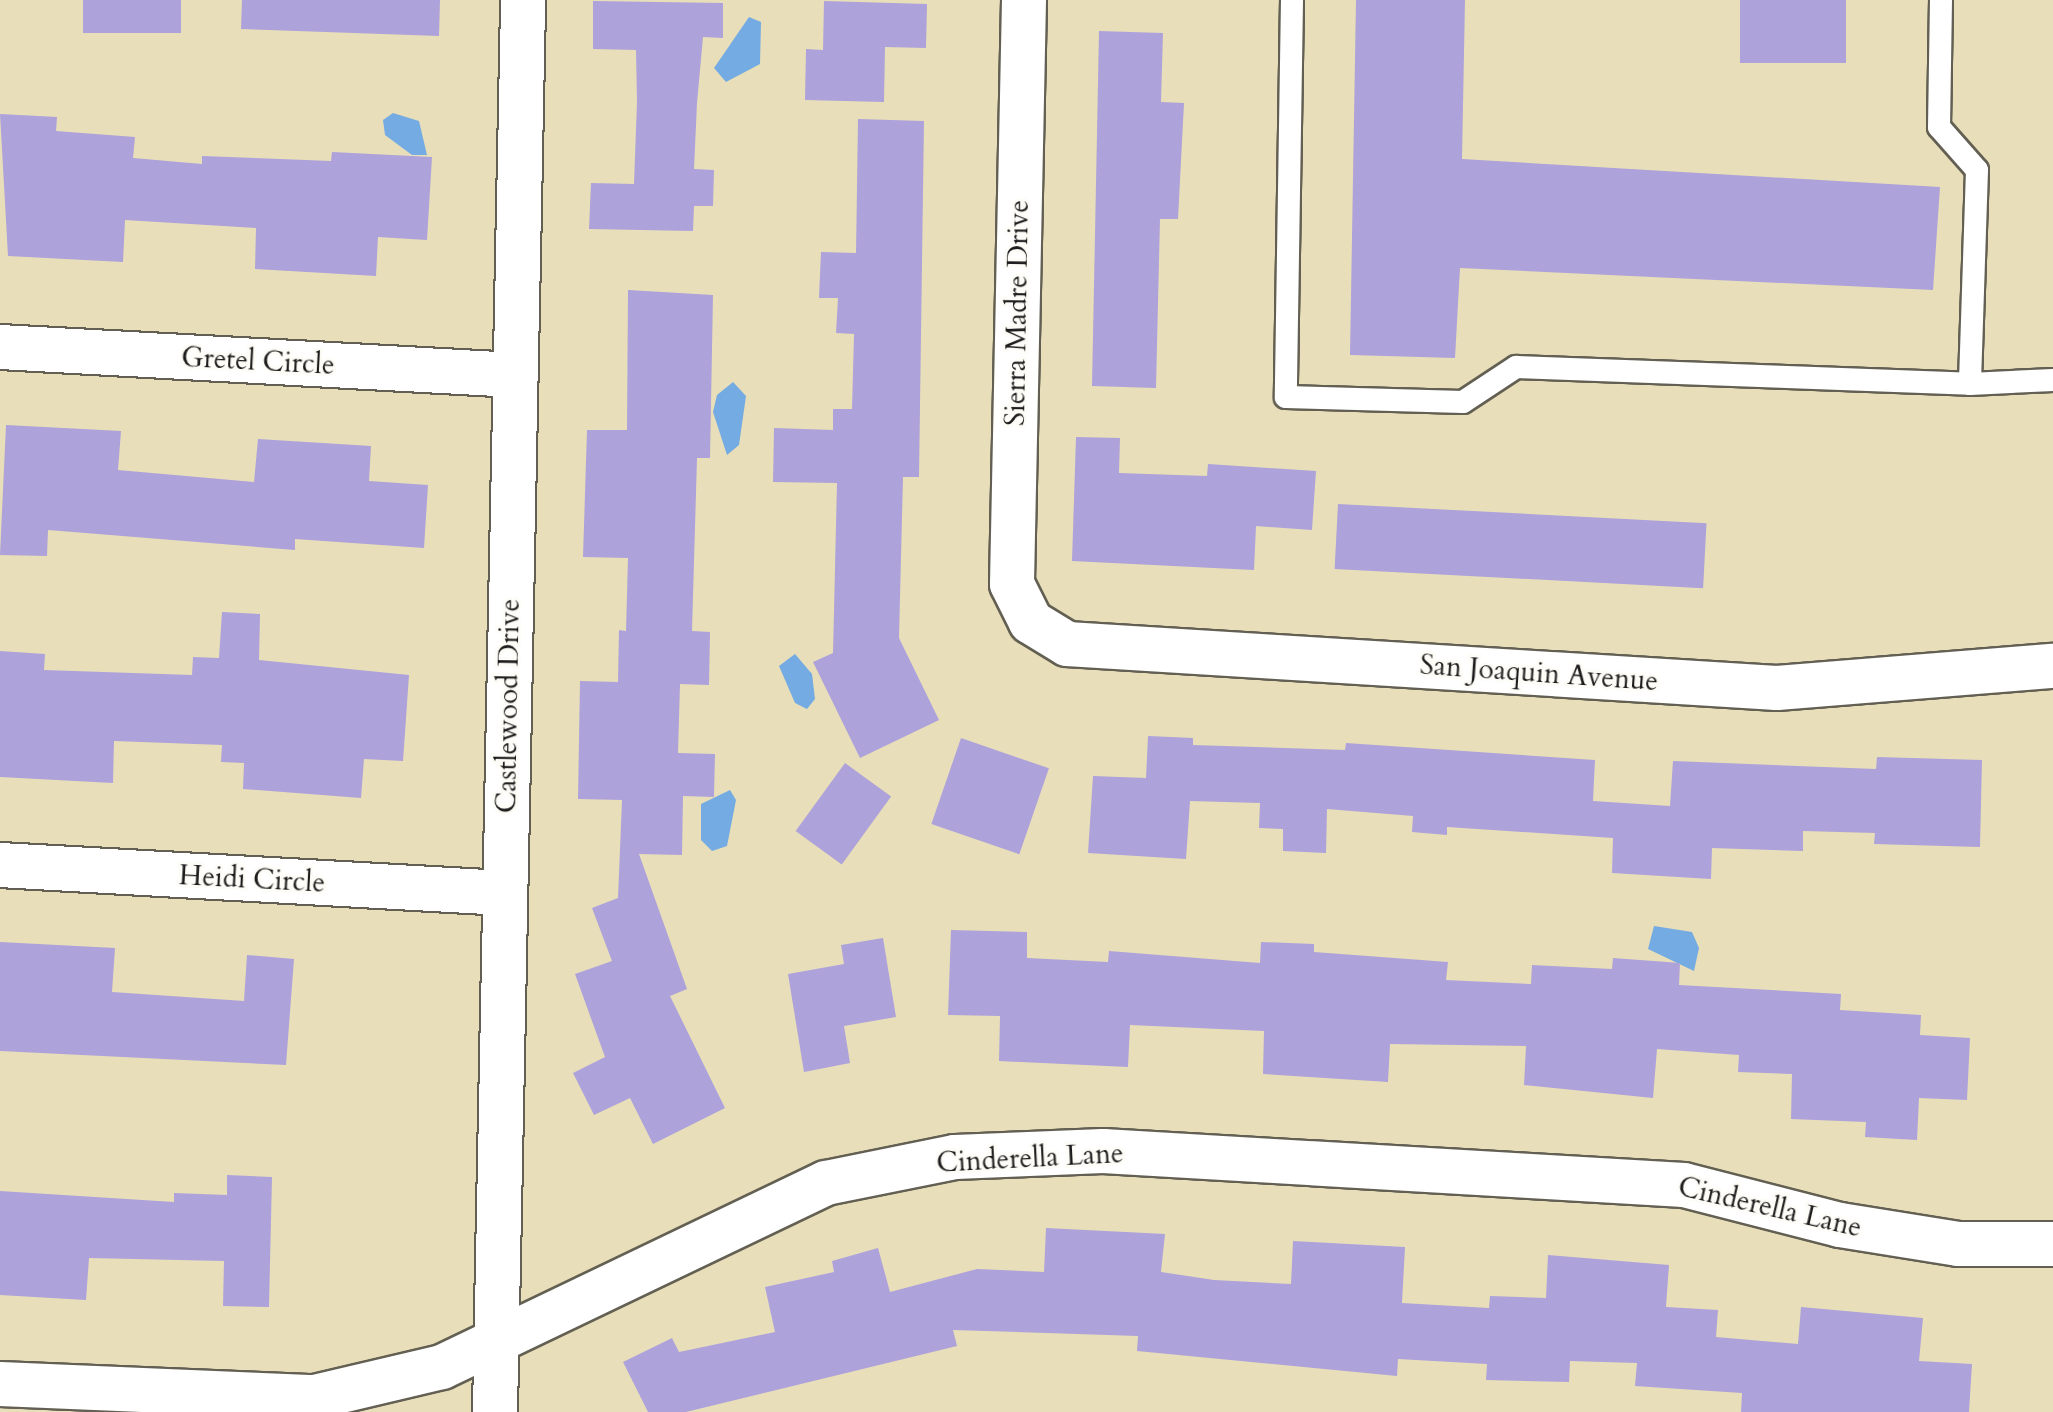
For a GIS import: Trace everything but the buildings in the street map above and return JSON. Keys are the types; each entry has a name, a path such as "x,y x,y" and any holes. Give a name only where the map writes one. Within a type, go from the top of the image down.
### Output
{"street":[{"name":"Castlewood Drive","path":"495,1412 523,0"},
{"name":"Sierra Madre Drive","path":"1024,0 1012,584 1031,622"},
{"name":"Gretel Circle","path":"0,347 515,375"},
{"name":"San Joaquin Avenue","path":"1031,622 1067,644 1777,688 2053,666"},
{"name":"Heidi Circle","path":"0,865 504,893"},
{"name":"Cinderella Lane","path":"0,1384 315,1397 442,1367 826,1183 955,1157 1103,1151 1684,1185 1928,1239 2053,1244"}],"lane":[{"path":"1292,0 1286,397 1463,402 1516,367 1970,384 2053,380"},
{"path":"1941,0 1939,127 1977,170 1970,384"}],"water":[{"path":"749,17 761,22 760,64 726,82 714,68"},
{"path":"393,113 419,121 427,155 412,155 385,135 383,120"},
{"path":"733,382 746,396 739,445 727,455 713,412 717,395"},
{"path":"795,654 812,674 815,699 807,709 795,703 779,666"},
{"path":"730,790 736,800 727,846 712,851 701,840 701,804"},
{"path":"1654,926 1692,932 1699,948 1694,971 1648,949"}]}
